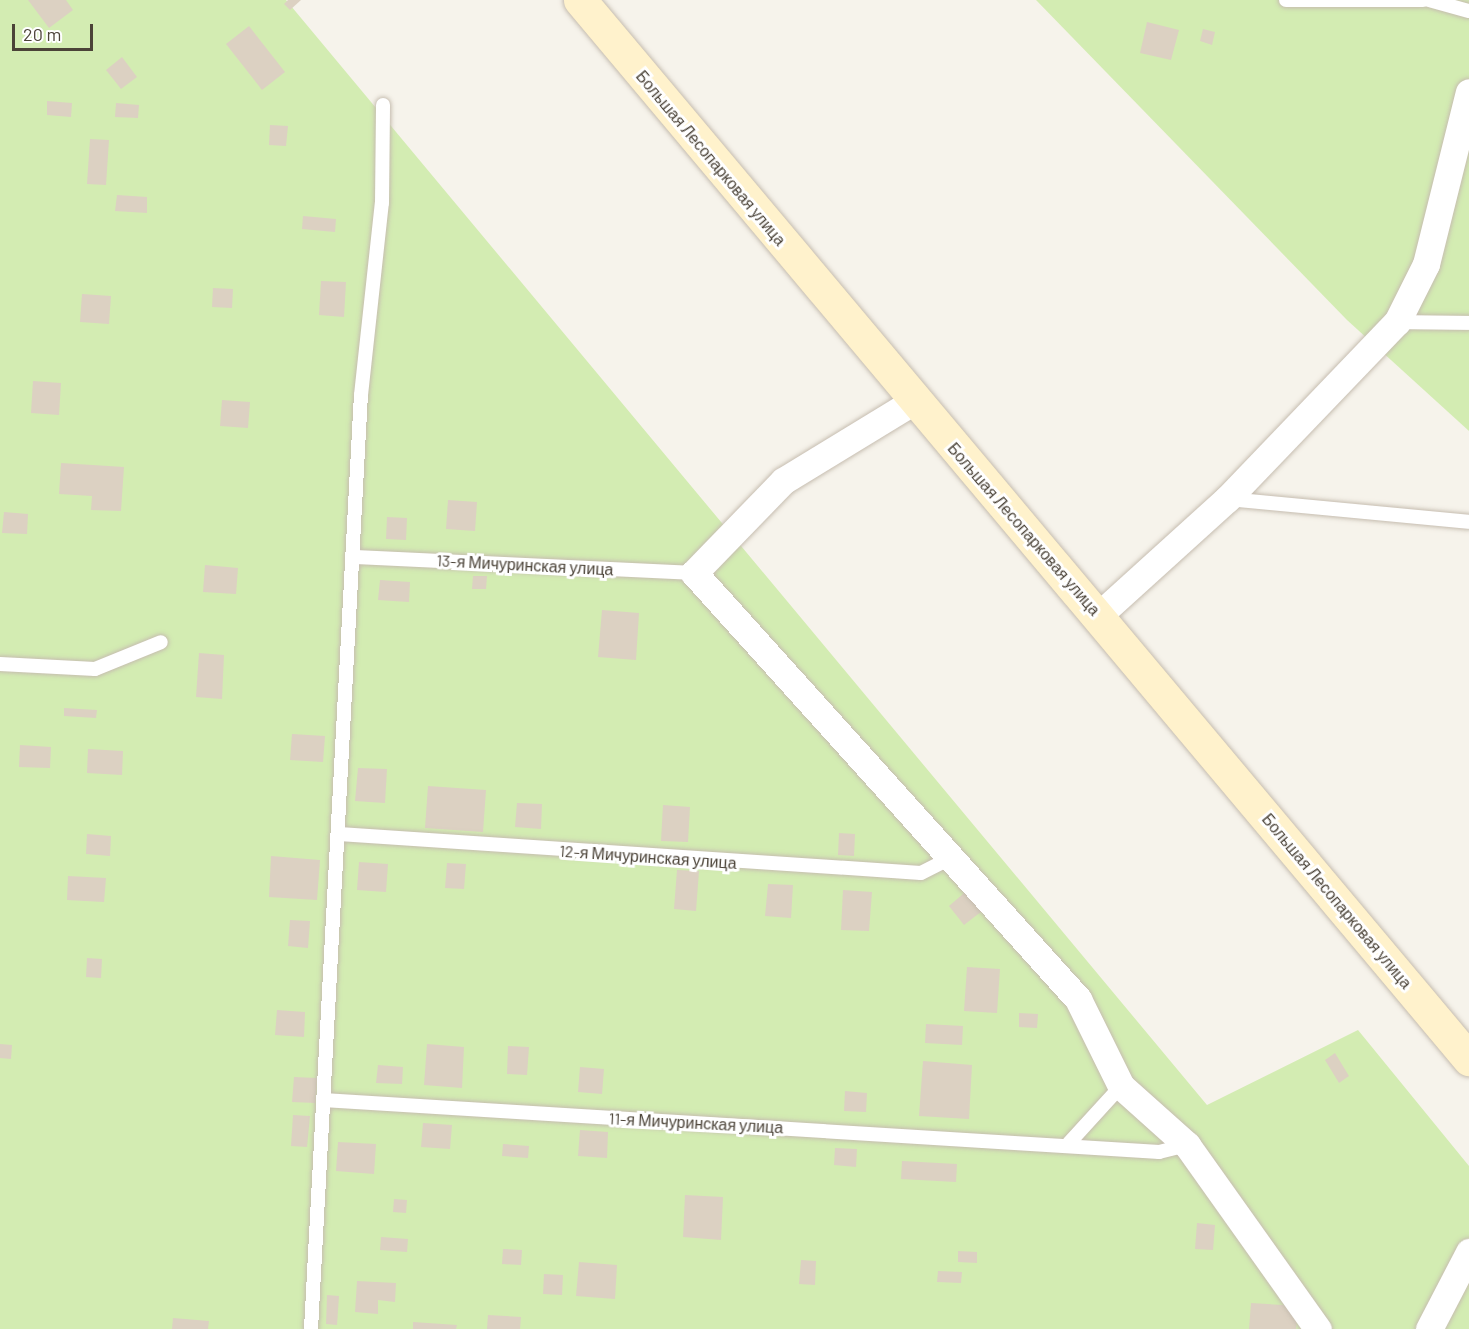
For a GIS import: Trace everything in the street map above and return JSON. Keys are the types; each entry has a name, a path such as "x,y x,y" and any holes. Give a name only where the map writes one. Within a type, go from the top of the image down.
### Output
{"main road":[{"name":"Большая Лесопарковая улица","path":"580,0 914,401 1099,615 1469,1059"}],"street":[{"path":"1099,615 1227,499 1397,322 1426,264 1469,92"},
{"path":"914,401 783,481 694,573 954,857 1078,999 1121,1086 1187,1144 1318,1329"},
{"path":"1429,1329 1469,1252"}],"lane":[{"path":"1286,0 1423,0"},
{"path":"1429,0 1469,11"},
{"path":"311,1329 357,558 361,396 382,203 383,105"},
{"path":"1397,322 1469,323"},
{"path":"1227,499 1469,522"},
{"name":"13-я Мичуринская улица","path":"357,558 694,573"},
{"path":"0,664 95,669 161,642"},
{"name":"12-я Мичуринская улица","path":"339,834 921,873 954,857"},
{"path":"1069,1143 1121,1086"},
{"name":"11-я Мичуринская улица","path":"323,1100 1069,1143 1159,1152 1187,1144"}],"green space":[{"path":"0,0 286,0 1207,1105 1358,1030 1469,1166 1469,1329 0,1329"},
{"path":"1036,0 1469,0 1469,431 1347,320"}],"building":[{"path":"28,0 66,0 73,10 49,28"},
{"path":"288,0 301,0 290,10 284,4"},
{"path":"1147,22 1179,30 1171,60 1140,53"},
{"path":"249,26 285,72 262,90 226,44"},
{"path":"1203,29 1215,32 1212,45 1200,41"},
{"path":"122,57 137,77 121,89 106,70"},
{"path":"47,101 72,103 71,117 47,115"},
{"path":"116,103 139,105 138,118 115,117"},
{"path":"270,125 288,126 286,146 269,145"},
{"path":"90,139 109,140 106,185 87,184"},
{"path":"117,195 147,197 147,213 115,211"},
{"path":"303,216 336,219 335,232 302,229"},
{"path":"321,281 346,282 344,317 319,315"},
{"path":"213,288 233,289 232,308 212,307"},
{"path":"82,294 111,296 109,324 80,322"},
{"path":"33,381 61,383 59,415 31,413"},
{"path":"222,400 250,402 248,428 220,426"},
{"path":"61,463 124,467 121,511 91,510 92,496 59,494"},
{"path":"448,500 477,502 475,531 446,529"},
{"path":"4,512 28,514 27,534 2,533"},
{"path":"387,517 407,518 406,540 386,539"},
{"path":"205,565 238,568 236,594 203,592"},
{"path":"473,576 487,576 486,589 472,589"},
{"path":"380,580 410,582 409,602 378,600"},
{"path":"602,610 639,613 636,660 598,657"},
{"path":"199,653 224,655 222,699 196,697"},
{"path":"64,708 97,710 96,718 64,716"},
{"path":"292,734 325,736 323,762 290,760"},
{"path":"20,745 51,747 50,768 19,767"},
{"path":"88,749 123,751 122,775 87,773"},
{"path":"358,768 387,769 385,803 355,801"},
{"path":"428,786 486,790 483,832 425,828"},
{"path":"517,803 542,804 541,829 515,827"},
{"path":"663,805 690,807 688,842 661,841"},
{"path":"839,833 855,834 854,856 838,855"},
{"path":"87,834 111,836 110,856 86,854"},
{"path":"271,856 320,860 317,900 269,897"},
{"path":"359,862 388,864 386,892 357,890"},
{"path":"447,863 466,864 464,889 445,888"},
{"path":"677,870 699,871 696,911 674,909"},
{"path":"68,876 106,878 104,902 67,900"},
{"path":"768,884 793,885 791,918 765,916"},
{"path":"970,888 986,908 964,925 949,906"},
{"path":"843,890 872,892 869,931 841,930"},
{"path":"290,920 310,921 308,948 288,946"},
{"path":"87,958 102,959 101,978 86,977"},
{"path":"967,967 1000,969 997,1013 964,1011"},
{"path":"277,1010 305,1012 304,1037 275,1035"},
{"path":"1019,1013 1038,1014 1037,1028 1019,1027"},
{"path":"926,1024 963,1026 962,1045 925,1043"},
{"path":"0,1044 12,1045 11,1059 0,1058"},
{"path":"427,1044 464,1047 462,1088 424,1085"},
{"path":"508,1046 529,1047 527,1075 507,1074"},
{"path":"1335,1053 1349,1076 1339,1083 1325,1060"},
{"path":"923,1061 972,1065 969,1119 919,1116"},
{"path":"378,1065 403,1067 402,1084 376,1083"},
{"path":"580,1067 604,1069 602,1094 578,1092"},
{"path":"294,1077 317,1078 315,1103 292,1102"},
{"path":"845,1091 867,1093 866,1112 844,1111"},
{"path":"293,1115 310,1116 307,1147 291,1146"},
{"path":"423,1123 452,1125 450,1149 421,1147"},
{"path":"580,1130 608,1132 607,1158 578,1156"},
{"path":"338,1142 376,1144 374,1174 336,1171"},
{"path":"503,1144 529,1146 528,1158 502,1156"},
{"path":"835,1148 857,1149 856,1167 834,1165"},
{"path":"902,1161 957,1164 956,1182 901,1179"},
{"path":"685,1195 723,1197 721,1240 683,1237"},
{"path":"394,1199 407,1200 406,1213 393,1212"},
{"path":"1197,1223 1215,1225 1213,1250 1195,1249"},
{"path":"381,1237 408,1239 407,1252 380,1250"},
{"path":"503,1249 522,1250 521,1265 502,1264"},
{"path":"958,1251 977,1252 977,1263 958,1262"},
{"path":"801,1260 816,1261 815,1285 799,1284"},
{"path":"579,1262 617,1265 615,1299 576,1296"},
{"path":"938,1271 962,1272 961,1283 937,1282"},
{"path":"544,1274 563,1275 562,1295 543,1294"},
{"path":"357,1281 396,1283 395,1302 378,1300 378,1314 355,1312"},
{"path":"327,1295 339,1296 337,1325 326,1324"},
{"path":"1251,1303 1298,1306 1296,1329 1249,1329"},
{"path":"488,1315 521,1317 520,1329 487,1329"},
{"path":"173,1318 209,1321 208,1329 172,1329"},
{"path":"413,1322 457,1325 456,1329 413,1329"}]}
